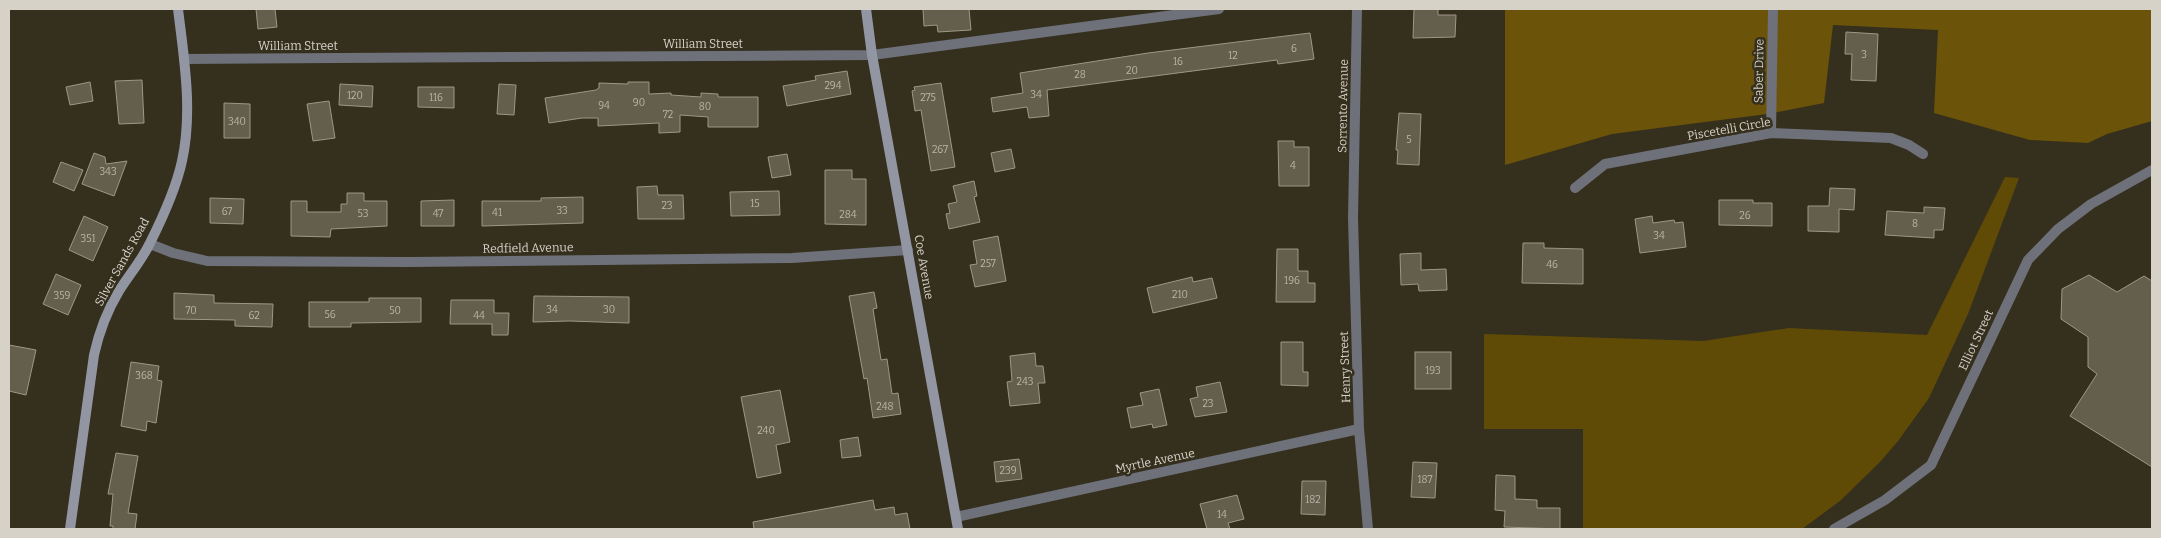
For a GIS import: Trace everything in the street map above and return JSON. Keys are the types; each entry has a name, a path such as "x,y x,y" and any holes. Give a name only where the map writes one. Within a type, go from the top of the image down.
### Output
{"main road":[{"name":"Silver Sands Road","path":"70,529 94,355 99,334 119,292 150,244 173,192 182,161 186,131 184,59 178,9"},
{"name":"Coe Avenue","path":"866,9 872,55 958,529"}],"street":[{"name":"William Street","path":"184,59 872,55 1137,14 1219,9"},
{"name":"Sorrento Avenue","path":"1353,204 1357,9"},
{"name":"Saber Drive","path":"1771,133 1773,9"},
{"name":"Piscetelli Circle","path":"1575,188 1605,164 1771,133 1892,138 1909,145 1923,154"},
{"name":"Elliot Street","path":"1834,529 1885,500 1931,465 2028,260 2058,228 2091,204 2152,170"},
{"name":"Henry Street","path":"1353,204 1360,429 1368,529"},
{"name":"Redfield Avenue","path":"150,244 173,253 207,261 409,262 792,258 908,250"},
{"name":"Myrtle Avenue","path":"956,517 1360,429"}],"shaded area":[{"path":"1505,9 2152,9 2152,121 2107,134 2088,143 2030,140 1934,113 1938,30 1833,25 1824,103 1767,114 1612,134 1505,165"},
{"path":"2005,177 2019,178 1968,314 1929,398 1898,441 1880,462 1840,501 1802,529 1583,529 1583,429 1484,429 1484,334 1703,341 1789,328 1927,335"}],"building":[{"path":"256,9 275,9 277,27 258,29"},
{"path":"923,9 969,9 971,30 938,32 937,25 924,26"},
{"path":"1414,9 1438,9 1438,15 1456,15 1455,37 1413,38"},
{"path":"1846,32 1878,34 1876,81 1851,80 1852,54 1845,54"},
{"path":"1310,33 1314,59 1278,64 1277,60 1047,90 1049,116 1029,118 1027,107 993,112 991,98 1023,93 1020,73 1148,53"},
{"path":"847,71 851,94 787,106 783,86 816,80 815,76"},
{"path":"142,80 144,123 119,124 115,81"},
{"path":"90,82 93,101 70,105 66,87"},
{"path":"628,82 649,82 649,94 671,93 671,95 701,97 701,93 718,94 718,97 758,97 758,127 708,127 708,117 680,115 680,132 659,133 659,123 598,126 598,118 582,118 549,123 545,98 596,90 599,88 599,83 628,84"},
{"path":"941,83 955,167 931,171 921,110 915,111 912,91 915,90 914,87"},
{"path":"340,84 373,86 372,107 339,105"},
{"path":"499,84 516,85 514,115 497,114"},
{"path":"418,87 454,87 454,108 418,107"},
{"path":"329,101 335,138 313,141 307,104"},
{"path":"224,103 250,104 250,138 224,138"},
{"path":"1399,113 1421,114 1419,165 1397,164 1398,150 1396,150"},
{"path":"1278,141 1294,141 1294,147 1309,147 1309,186 1279,186"},
{"path":"1011,149 1015,168 995,172 991,153"},
{"path":"94,153 105,157 106,164 127,161 114,196 82,184"},
{"path":"787,154 791,175 772,178 768,157"},
{"path":"61,162 83,170 74,191 53,182"},
{"path":"825,170 852,170 852,179 866,179 866,225 825,224"},
{"path":"974,181 977,196 974,197 980,222 949,229 946,214 950,213 948,204 957,202 953,186"},
{"path":"657,186 658,195 683,195 684,219 638,219 637,187"},
{"path":"1830,188 1855,189 1854,210 1839,209 1839,232 1808,231 1808,206 1829,206"},
{"path":"779,191 780,215 731,216 730,192"},
{"path":"347,193 364,193 364,201 387,201 387,226 331,229 330,237 291,236 291,201 307,201 307,212 341,212 341,204 347,204"},
{"path":"583,197 583,223 482,226 482,201 541,201 541,198"},
{"path":"210,198 244,199 243,224 210,223"},
{"path":"454,200 454,226 421,226 421,201"},
{"path":"1719,200 1753,200 1753,203 1772,203 1772,226 1719,225"},
{"path":"1924,207 1945,208 1943,230 1934,230 1934,238 1885,235 1887,211 1924,213"},
{"path":"84,216 108,227 93,261 69,250"},
{"path":"1652,216 1653,223 1674,220 1675,223 1683,222 1686,247 1640,253 1635,219"},
{"path":"998,236 1006,281 975,287 970,265 977,264 973,241"},
{"path":"1523,243 1544,243 1544,248 1583,249 1583,284 1522,283"},
{"path":"1277,249 1298,249 1298,271 1308,271 1308,283 1315,283 1315,302 1276,302"},
{"path":"1421,253 1421,270 1446,269 1447,290 1419,291 1418,284 1401,285 1400,254"},
{"path":"56,274 81,285 68,315 43,304"},
{"path":"2089,275 2117,292 2144,276 2152,281 2152,467 2070,416 2097,374 2088,367 2088,337 2061,319 2062,289"},
{"path":"1192,277 1193,282 1212,278 1217,298 1153,313 1147,288"},
{"path":"874,292 877,308 873,309 881,360 887,359 892,394 898,393 901,414 873,418 867,378 864,379 849,296"},
{"path":"174,293 214,295 214,303 273,304 272,327 235,326 235,320 174,319"},
{"path":"534,296 629,297 629,323 533,322"},
{"path":"369,298 421,298 421,322 351,323 351,327 309,327 309,302 369,302"},
{"path":"451,300 494,300 494,313 509,313 508,335 492,335 492,324 450,324"},
{"path":"1281,342 1303,342 1303,372 1308,372 1308,386 1281,385"},
{"path":"9,345 36,350 26,395 9,391"},
{"path":"1415,352 1451,352 1451,389 1415,389"},
{"path":"1035,353 1036,366 1043,366 1045,383 1038,383 1040,403 1010,406 1007,382 1012,381 1010,356"},
{"path":"131,362 159,366 157,380 162,381 156,423 147,421 146,431 121,426"},
{"path":"1220,382 1227,412 1195,417 1190,399 1198,397 1196,387"},
{"path":"1159,389 1167,425 1153,428 1152,424 1131,428 1127,408 1143,405 1140,393"},
{"path":"780,390 790,442 776,445 781,473 757,478 741,397"},
{"path":"858,437 861,456 842,458 840,440"},
{"path":"116,453 138,456 128,513 137,514 135,529 113,529 113,526 110,526 113,494 108,494"},
{"path":"1019,459 1022,479 996,482 994,462"},
{"path":"1413,462 1437,463 1435,498 1411,497"},
{"path":"1496,475 1515,476 1515,499 1537,500 1537,508 1560,508 1560,529 1504,527 1505,511 1495,510"},
{"path":"1302,481 1326,481 1325,515 1301,514"},
{"path":"1237,495 1244,519 1228,523 1230,529 1207,529 1200,504"},
{"path":"873,500 875,510 894,507 895,515 907,513 910,529 754,529 753,522"}]}
